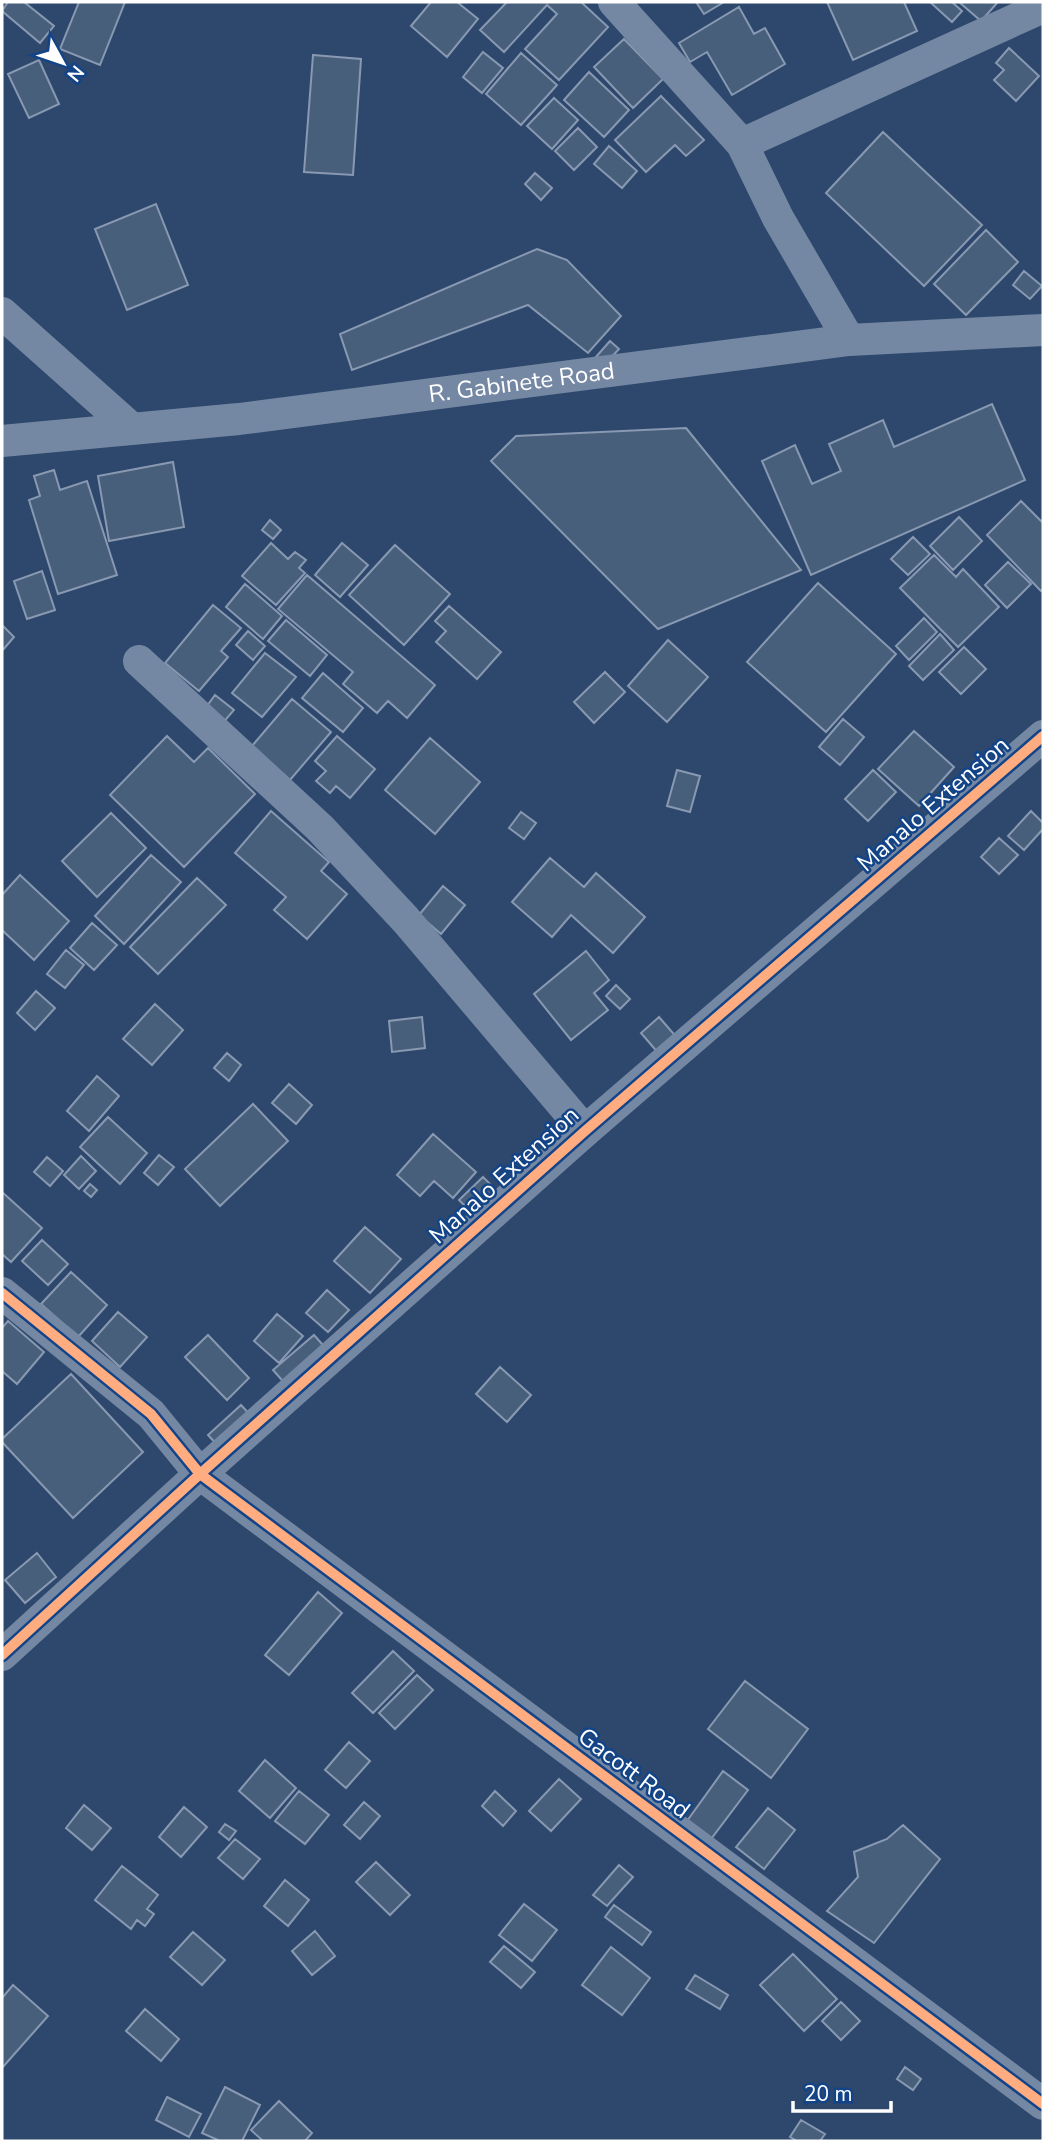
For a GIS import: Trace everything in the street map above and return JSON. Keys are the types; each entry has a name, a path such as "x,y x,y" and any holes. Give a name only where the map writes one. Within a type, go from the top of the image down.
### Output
{"street":[{"path":"614,2 742,144 778,218 849,340"},
{"path":"742,144 1043,7"},
{"path":"2,313 131,429"},
{"name":"R. Gabinete Road","path":"2,441 239,419 849,340 1043,330"},
{"path":"139,661 320,828 405,919 585,1131"},
{"name":"Manalo Extension","path":"2,1655 200,1474 585,1131 1043,736"},
{"name":"Gacott Road","path":"2,1293 151,1414 200,1474 1043,2104"}],"building":[{"path":"8,2 24,2 54,26 40,43 2,11"},
{"path":"79,2 125,2 100,65 60,49"},
{"path":"431,2 457,2 478,19 447,57 411,26"},
{"path":"507,2 581,2 608,27 559,80 525,49 557,14 547,5 504,52 480,30"},
{"path":"696,2 724,2 704,14"},
{"path":"827,2 904,2 917,31 853,60"},
{"path":"930,2 952,2 962,11 952,22"},
{"path":"959,2 998,2 981,21"},
{"path":"739,7 754,34 765,28 785,64 732,95 707,52 690,62 679,43"},
{"path":"624,39 663,79 633,108 594,67"},
{"path":"1009,48 1039,76 1016,101 994,80 1004,70 996,63"},
{"path":"483,52 503,68 482,93 463,77"},
{"path":"521,53 557,85 521,125 486,94"},
{"path":"313,55 361,59 353,175 304,172"},
{"path":"39,60 59,104 29,118 8,74"},
{"path":"589,72 629,110 604,137 564,100"},
{"path":"661,96 704,140 686,156 675,145 646,172 615,140"},
{"path":"554,98 578,120 552,149 527,126"},
{"path":"578,128 597,147 574,170 555,151"},
{"path":"883,132 982,225 924,286 826,193"},
{"path":"609,146 637,171 622,188 594,164"},
{"path":"535,173 552,188 541,200 525,184"},
{"path":"156,204 188,285 127,310 95,229"},
{"path":"986,230 1018,262 966,315 934,284"},
{"path":"537,249 567,260 621,316 588,353 528,305 352,370 340,334"},
{"path":"1024,271 1042,286 1030,299 1013,285"},
{"path":"610,341 619,349 603,366 595,358"},
{"path":"992,404 1025,480 811,575 762,461 795,445 812,484 841,471 829,444 883,420 894,447"},
{"path":"686,428 801,570 658,629 491,461 516,436"},
{"path":"173,462 184,527 109,541 98,476"},
{"path":"54,470 60,490 87,481 117,575 58,594 29,500 40,496 34,476"},
{"path":"1021,501 1043,523 1041,591 987,535"},
{"path":"959,517 982,541 953,570 930,546"},
{"path":"270,520 281,530 273,539 262,530"},
{"path":"913,537 930,554 908,575 891,559"},
{"path":"271,543 288,559 295,552 306,560 299,568 305,573 276,605 242,576"},
{"path":"342,543 368,565 340,597 315,575"},
{"path":"395,545 450,594 404,645 349,595"},
{"path":"934,555 956,577 963,569 999,607 958,647 900,588"},
{"path":"1008,562 1031,584 1007,608 985,585"},
{"path":"42,571 55,610 27,619 14,581"},
{"path":"307,575 435,685 407,718 388,701 377,713 343,684 353,672 278,609"},
{"path":"818,583 896,654 826,732 747,662"},
{"path":"245,584 282,616 263,639 226,607"},
{"path":"213,605 241,628 221,651 228,657 199,691 165,663"},
{"path":"449,606 501,652 477,679 436,642 446,631 435,621"},
{"path":"924,618 937,632 909,660 896,646"},
{"path":"286,620 327,655 310,676 268,641"},
{"path":"2,625 14,637 2,651"},
{"path":"248,631 265,646 253,660 236,645"},
{"path":"940,634 954,650 923,680 909,666"},
{"path":"668,640 708,677 667,722 628,686"},
{"path":"964,647 986,669 961,694 939,672"},
{"path":"265,653 296,677 262,717 232,693"},
{"path":"605,672 625,692 594,723 574,702"},
{"path":"323,673 363,708 343,732 302,698"},
{"path":"215,695 234,710 222,724 204,710"},
{"path":"292,699 331,732 290,780 252,746"},
{"path":"843,719 864,737 840,765 819,747"},
{"path":"914,731 954,767 919,806 878,769"},
{"path":"167,736 194,762 208,748 255,794 184,867 110,795"},
{"path":"337,736 375,769 350,798 336,786 330,793 316,781 326,771 315,761"},
{"path":"430,738 480,782 435,834 385,790"},
{"path":"677,770 700,776 690,812 667,806"},
{"path":"873,770 896,792 868,821 845,799"},
{"path":"271,811 329,862 321,871 347,894 307,939 274,910 286,897 235,853"},
{"path":"1031,811 1043,823 1043,829 1024,850 1008,836"},
{"path":"521,812 536,823 524,839 509,828"},
{"path":"111,813 146,848 97,897 62,861"},
{"path":"999,838 1018,855 999,874 981,857"},
{"path":"151,855 181,882 124,944 95,916"},
{"path":"550,858 584,887 596,873 645,917 613,953 571,915 552,937 512,902"},
{"path":"20,875 69,921 34,960 2,930 2,895"},
{"path":"197,878 226,905 158,974 130,947"},
{"path":"443,886 465,905 441,934 419,915"},
{"path":"92,923 117,945 94,970 70,948"},
{"path":"66,950 84,965 65,988 47,974"},
{"path":"586,951 609,980 594,993 608,1010 571,1040 534,994"},
{"path":"616,985 630,999 620,1009 606,996"},
{"path":"36,991 55,1008 35,1030 17,1013"},
{"path":"155,1004 183,1030 152,1065 123,1039"},
{"path":"422,1017 425,1048 392,1052 389,1021"},
{"path":"659,1017 679,1040 660,1055 641,1033"},
{"path":"227,1053 241,1065 229,1081 214,1068"},
{"path":"97,1076 119,1096 89,1131 67,1111"},
{"path":"289,1084 312,1105 296,1124 272,1103"},
{"path":"253,1104 288,1141 220,1206 185,1169"},
{"path":"108,1117 147,1153 120,1184 80,1147"},
{"path":"433,1134 476,1172 453,1198 434,1181 420,1196 397,1175"},
{"path":"159,1155 174,1167 158,1185 144,1173"},
{"path":"81,1156 96,1171 79,1189 64,1175"},
{"path":"47,1157 63,1171 50,1186 34,1172"},
{"path":"483,1177 499,1193 476,1217 459,1200"},
{"path":"90,1184 97,1190 91,1197 84,1191"},
{"path":"2,1192 42,1228 11,1262 2,1254"},
{"path":"453,1216 465,1226 455,1238 443,1227"},
{"path":"365,1227 401,1259 370,1293 334,1261"},
{"path":"42,1240 68,1264 48,1285 22,1261"},
{"path":"71,1272 107,1305 78,1337 41,1304"},
{"path":"327,1290 349,1310 328,1332 306,1313"},
{"path":"118,1312 147,1337 120,1367 92,1341"},
{"path":"277,1314 303,1336 279,1363 254,1341"},
{"path":"8,1321 44,1352 17,1384 2,1371 2,1328"},
{"path":"208,1335 249,1378 227,1400 185,1357"},
{"path":"314,1335 330,1353 289,1388 273,1370"},
{"path":"500,1367 531,1395 507,1422 476,1394"},
{"path":"71,1374 143,1452 73,1518 2,1442 2,1439"},
{"path":"241,1405 253,1418 220,1448 208,1435"},
{"path":"37,1553 56,1577 25,1603 5,1580"},
{"path":"318,1592 342,1613 289,1675 265,1655"},
{"path":"393,1651 414,1671 373,1713 352,1693"},
{"path":"417,1675 433,1690 395,1729 379,1713"},
{"path":"745,1681 808,1729 771,1778 708,1729"},
{"path":"349,1742 370,1761 346,1788 325,1770"},
{"path":"265,1760 296,1788 270,1818 239,1791"},
{"path":"723,1771 748,1790 711,1839 687,1821"},
{"path":"559,1779 581,1799 551,1831 529,1811"},
{"path":"299,1791 329,1815 305,1844 275,1821"},
{"path":"495,1791 516,1811 503,1826 482,1806"},
{"path":"364,1802 380,1816 360,1839 344,1825"},
{"path":"84,1805 111,1828 92,1850 66,1828"},
{"path":"184,1807 207,1827 181,1857 159,1837"},
{"path":"768,1808 795,1830 764,1869 736,1847"},
{"path":"225,1824 236,1831 229,1840 219,1832"},
{"path":"903,1825 940,1859 874,1943 827,1911 858,1877 854,1852 887,1839"},
{"path":"235,1839 260,1859 243,1879 218,1858"},
{"path":"376,1862 410,1895 390,1915 356,1882"},
{"path":"619,1865 633,1877 607,1906 593,1895"},
{"path":"122,1866 158,1895 147,1909 154,1914 145,1926 137,1920 131,1929 95,1900"},
{"path":"285,1880 309,1900 288,1926 264,1906"},
{"path":"524,1904 557,1930 532,1961 499,1935"},
{"path":"614,1905 651,1932 642,1945 605,1917"},
{"path":"315,1931 335,1956 312,1975 292,1951"},
{"path":"193,1932 225,1960 202,1985 170,1957"},
{"path":"504,1946 535,1972 521,1988 490,1962"},
{"path":"611,1947 650,1978 622,2015 582,1985"},
{"path":"793,1954 837,1999 804,2031 760,1985"},
{"path":"695,1975 728,1995 720,2009 686,1989"},
{"path":"13,1985 48,2016 2,2068 2,1998"},
{"path":"841,2002 860,2021 841,2040 822,2021"},
{"path":"145,2009 179,2039 161,2061 126,2031"},
{"path":"905,2067 921,2079 913,2090 897,2079"},
{"path":"225,2087 260,2105 242,2141 220,2141 202,2133"},
{"path":"167,2097 201,2114 189,2137 156,2120"},
{"path":"279,2101 312,2133 305,2141 263,2141 251,2130"},
{"path":"801,2120 825,2134 820,2141 797,2141 790,2137"}],"cycle path":[{"path":"2,1655 200,1474 585,1131 1043,736"},
{"path":"2,1293 151,1414 200,1474 1043,2104"}]}
